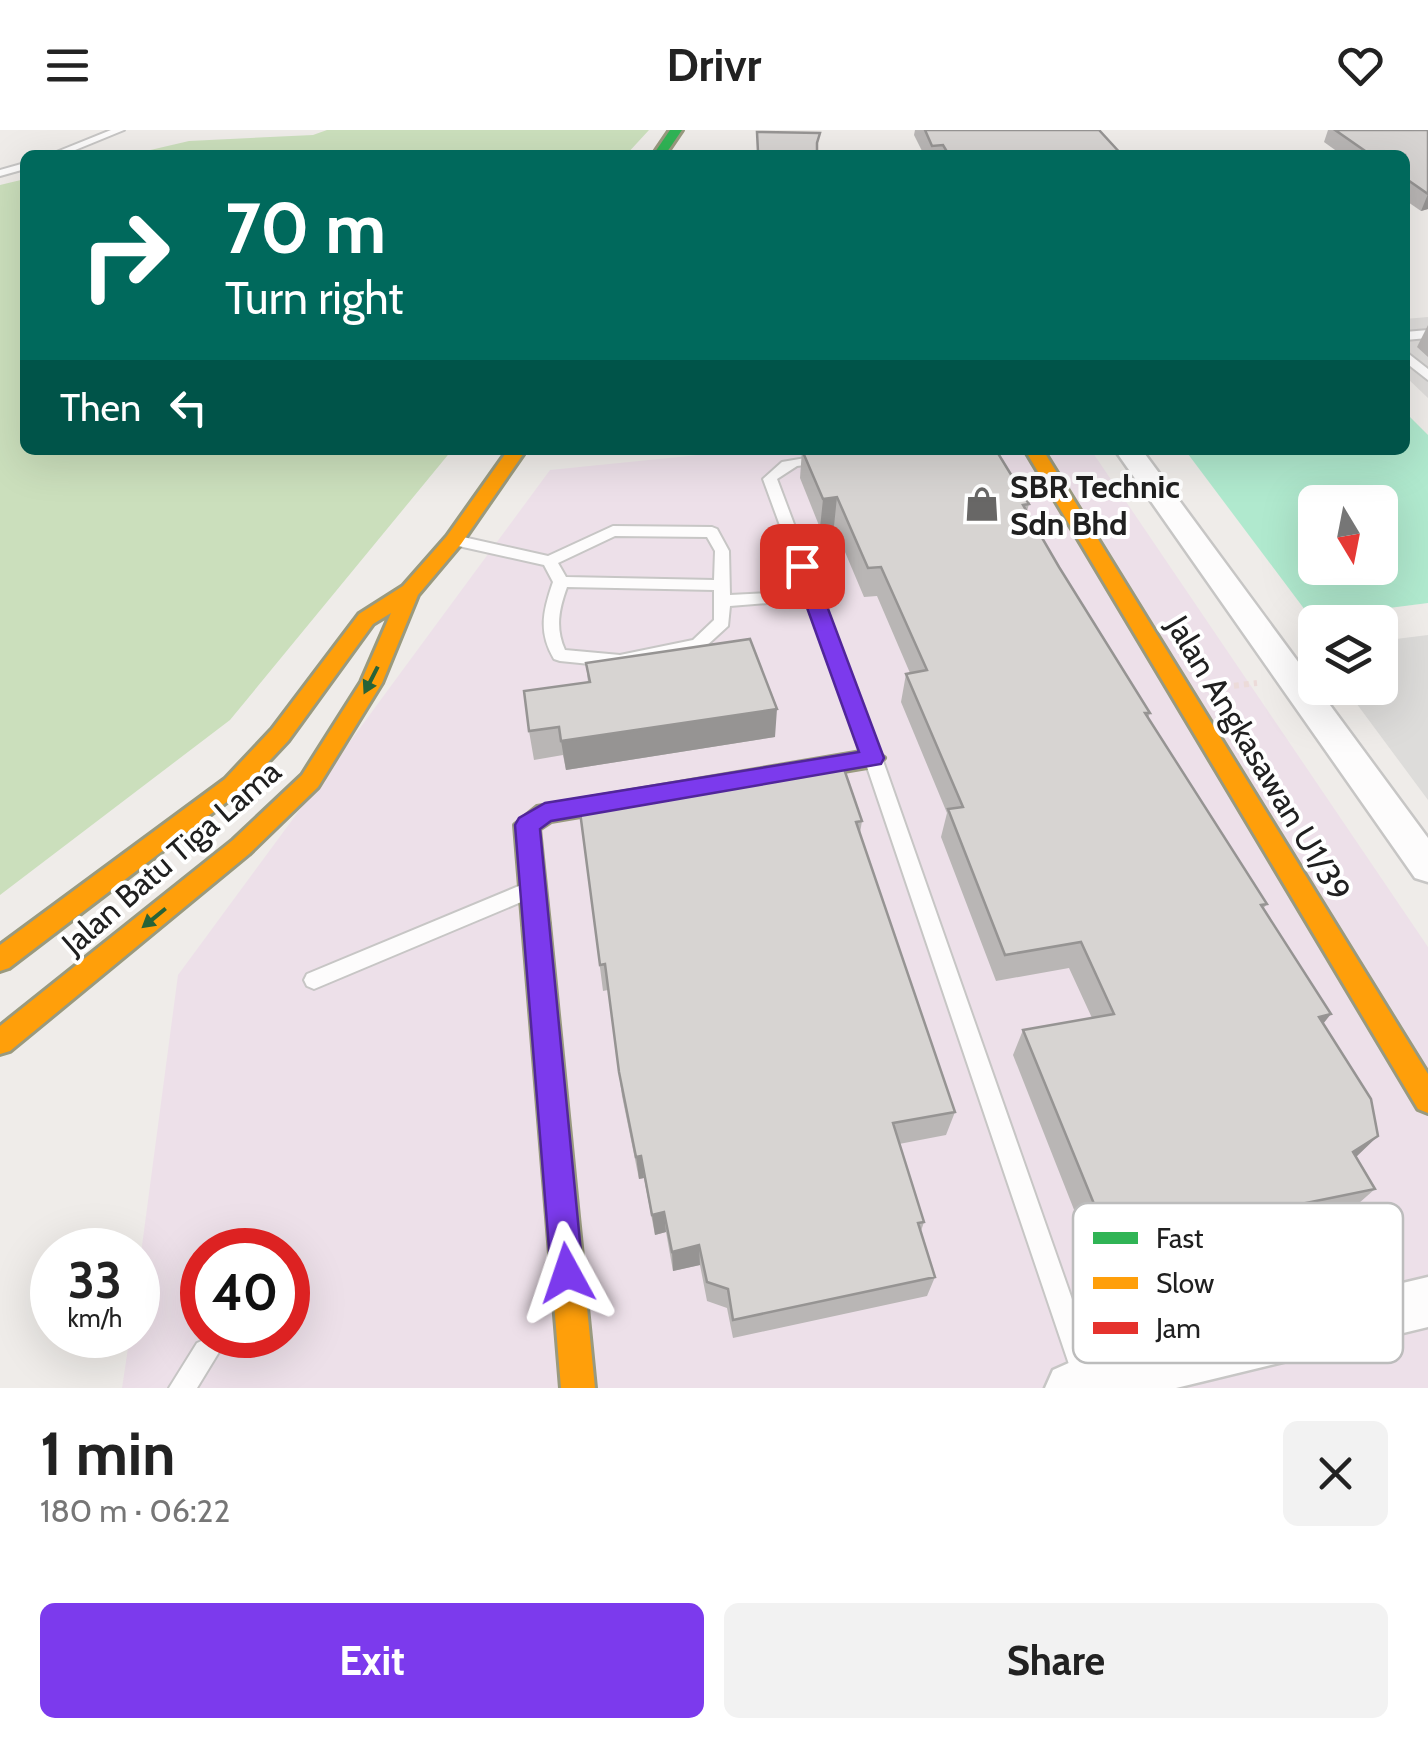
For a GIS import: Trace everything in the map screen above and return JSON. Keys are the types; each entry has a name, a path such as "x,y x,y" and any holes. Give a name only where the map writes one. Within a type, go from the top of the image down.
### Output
{"street":[{"name":"Jalan Batu Tiga Lama","path":"0,960 232,785 280,736 366,619 410,591 454,540 514,455"},
{"name":"Jalan Angkasawan U1/39","path":"1037,455 1428,1100"},
{"path":"1132,455 1428,867"},
{"name":"Jalan Batu Tiga Lama","path":"0,1042 241,848 310,781 371,683 410,591"},
{"path":"578,1388 527,825 545,813 873,758"},
{"path":"1403,1308 1428,1302"},
{"path":"1080,1386 1175,1363"}],"lane":[{"path":"67,150 119,130"},
{"path":"849,456 790,462 777,469 770,479 873,758 1080,1386"},
{"path":"454,540 550,561 613,531 712,532 722,551 722,622 698,644 620,660 560,655 550,640 550,612 560,582 550,561"},
{"path":"560,582 813,595"},
{"path":"314,980 532,888"},
{"path":"182,1388 202,1358"}],"path":[{"path":"1180,692 1293,679"}],"shaded area":[{"path":"1428,317 1428,398 1410,381 1410,319"},
{"path":"698,455 1094,455 1428,947 1428,1388 122,1388 127,1358 160,1358 160,1228 144,1228 178,975 550,470"},
{"path":"1428,635 1428,800 1358,705 1398,705 1398,639"}],"green space":[{"path":"327,130 649,130 631,150 150,150 189,141 313,135"},
{"path":"20,180 20,455 448,455 230,720 0,895 0,185"},
{"path":"1410,417 1428,435 1428,603 1398,607 1301,605 1189,455 1410,455"}],"building":[{"path":"925,130 1099,130 1117,150 946,150 943,145 932,146"},
{"path":"1335,130 1428,130 1428,194 1410,181 1410,150 1364,150"},
{"path":"757,132 820,133 817,150 758,150"},
{"path":"804,455 999,455 1029,504 1023,505 1059,567 1150,713 1145,713 1267,904 1261,905 1331,1014 1319,1017 1371,1099 1378,1136 1353,1152 1375,1189 1306,1203 1094,1203 1023,1030 1114,1014 1081,942 1005,955 948,809 963,807 906,674 927,670 881,567 868,568 837,497 823,499"},
{"path":"750,639 777,709 561,741 559,727 529,731 524,691 590,682 586,663"},
{"path":"843,766 862,821 856,822 955,1112 893,1123 924,1222 918,1223 935,1277 733,1320 728,1289 707,1282 699,1245 672,1252 664,1212 652,1215 619,1072 579,804"}],"traffic: fast":[{"path":"662,150 676,130"}],"traffic: slow":[{"path":"0,960 233,785 280,735 366,619 410,591 454,540 514,455"},
{"path":"1037,455 1428,1100"},
{"path":"0,1042 241,847 310,781 371,683 408,595"},
{"path":"536,924 578,1388"}],"traffic: jam":[{"path":"536,924 527,825 545,813 873,758"}],"place":[{"name":"SBR Technic Sdn Bhd","path":"982,504"}],"route":[{"path":"567,1273 527,825 545,813 873,758 802,566"}]}
